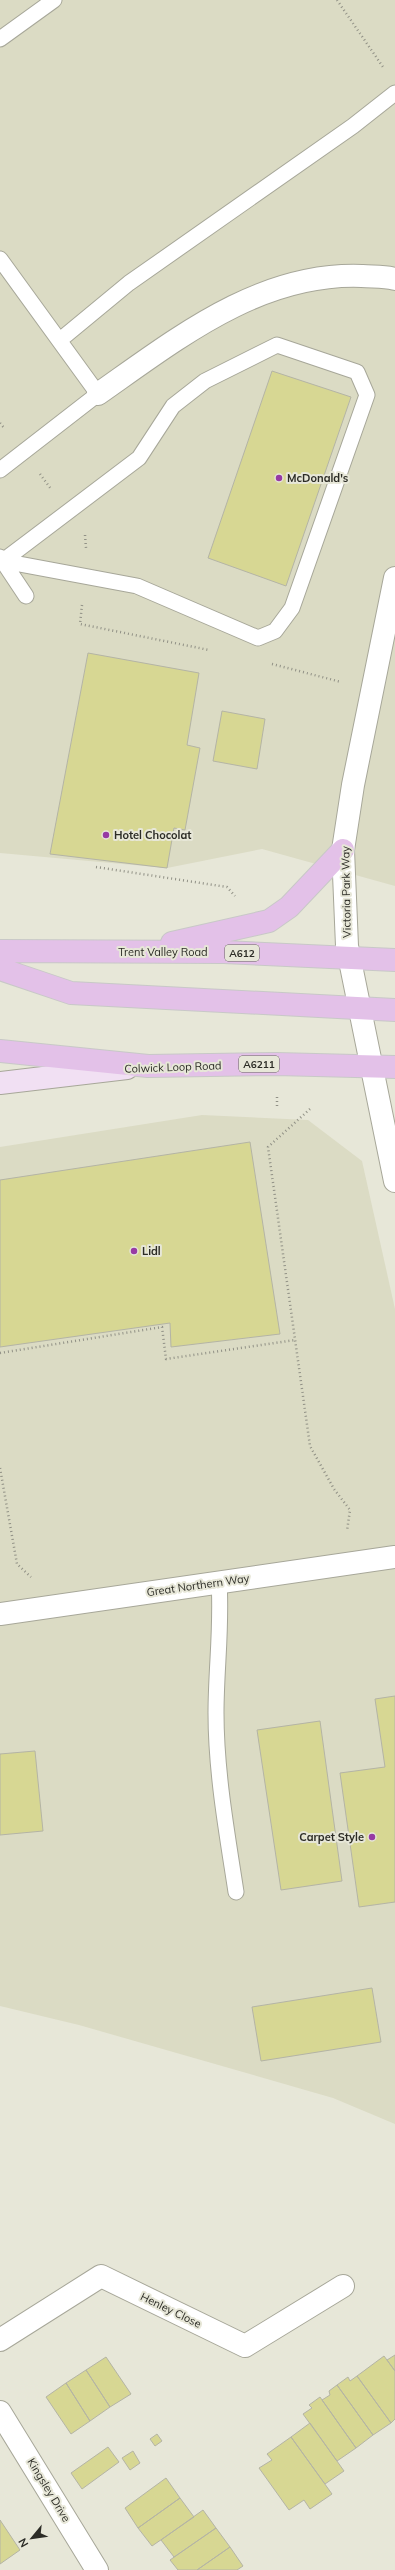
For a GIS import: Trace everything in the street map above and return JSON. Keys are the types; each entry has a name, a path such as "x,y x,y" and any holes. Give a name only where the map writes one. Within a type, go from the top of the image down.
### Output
{"main road":[{"path":"134,952 269,921 289,906 343,850"},
{"name":"Trent Valley Road","path":"0,951 224,952 350,958"},
{"name":"A612","path":"350,958 395,960"},
{"path":"0,969 71,993 395,1010"},
{"path":"0,1051 148,1066"},
{"name":"Colwick Loop Road","path":"0,1083 148,1066 276,1064 395,1067"}],"street":[{"path":"98,394 185,333 244,301 293,282 333,275 395,279"},
{"name":"Victoria Park Way","path":"395,578 353,785 343,850 350,958 395,1181"},
{"name":"Great Northern Way","path":"0,1614 395,1557"},
{"name":"Henley Close","path":"0,2340 101,2276 245,2346 343,2286"},
{"name":"Kingsley Drive","path":"0,2412 97,2570"}],"lane":[{"path":"0,39 54,0"},
{"path":"60,340 129,283 353,126 395,93"},
{"path":"0,259 98,394 0,470"},
{"path":"277,345 357,372 367,395 292,608 275,631 258,638 137,586 1,559 139,458 173,406 205,381 237,364 277,345"},
{"path":"1,559 26,596"},
{"path":"219,1582 220,1638 216,1713 218,1765 236,1892"}],"path":[{"path":"337,0 386,71"},
{"path":"96,867 227,887 238,900"},
{"path":"310,1109 268,1147 310,1446 334,1489 350,1510 346,1538"},
{"path":"0,1353 162,1327 166,1359 296,1340"},
{"path":"0,1468 17,1564 33,1579"}],"shaded area":[{"path":"0,0 395,0 395,886 262,849 167,868 0,853"},
{"path":"202,1115 308,1120 362,1161 395,1309 395,2124 333,2098 79,2025 0,2006 0,1147"}],"building":[{"name":"McDonald's","path":"272,371 351,397 286,586 208,558"},
{"path":"88,653 199,673 187,745 200,748 185,830 174,828 167,868 50,854"},
{"path":"222,711 265,719 257,769 213,761"},
{"name":"Lidl","path":"250,1142 280,1334 171,1347 170,1323 0,1347 0,1180"},
{"name":"Carpet Style","path":"395,1696 395,1902 359,1907 340,1773 385,1767 375,1699"},
{"path":"320,1721 342,1881 281,1890 257,1730"},
{"path":"35,1751 43,1831 0,1835 0,1754"},
{"path":"372,1988 381,2042 261,2061 252,2007"},
{"path":"395,2355 395,2371 387,2360"},
{"path":"384,2356 395,2371 395,2419 391,2423 357,2376"},
{"path":"106,2357 131,2394 110,2407 86,2370"},
{"path":"86,2370 110,2407 90,2421 66,2383"},
{"path":"357,2376 391,2423 373,2435 337,2385 348,2377 350,2381"},
{"path":"66,2383 90,2421 71,2434 46,2397"},
{"path":"337,2385 373,2435 356,2448 322,2400 330,2395 329,2391"},
{"path":"320,2397 356,2448 337,2461 303,2414 312,2408 309,2405"},
{"path":"310,2423 344,2471 325,2484 291,2437"},
{"path":"157,2434 162,2441 155,2446 150,2439"},
{"path":"291,2437 332,2494 310,2509 304,2500 289,2510 259,2468 272,2460 267,2454"},
{"path":"108,2447 119,2462 82,2489 71,2473"},
{"path":"133,2451 140,2463 130,2470 122,2458"},
{"path":"166,2478 180,2498 138,2528 125,2508"},
{"path":"180,2498 194,2517 152,2546 138,2528"},
{"path":"203,2510 216,2528 174,2557 161,2540"},
{"path":"0,2520 20,2550 0,2564"},
{"path":"216,2528 230,2547 197,2570 178,2570 170,2560"},
{"path":"230,2547 243,2566 237,2570 197,2570"}],"place":[{"name":"McDonald's","path":"279,478"},
{"name":"Hotel Chocolat","path":"106,835"},
{"name":"Lidl","path":"134,1251"},
{"name":"Carpet Style","path":"372,1837"}]}
